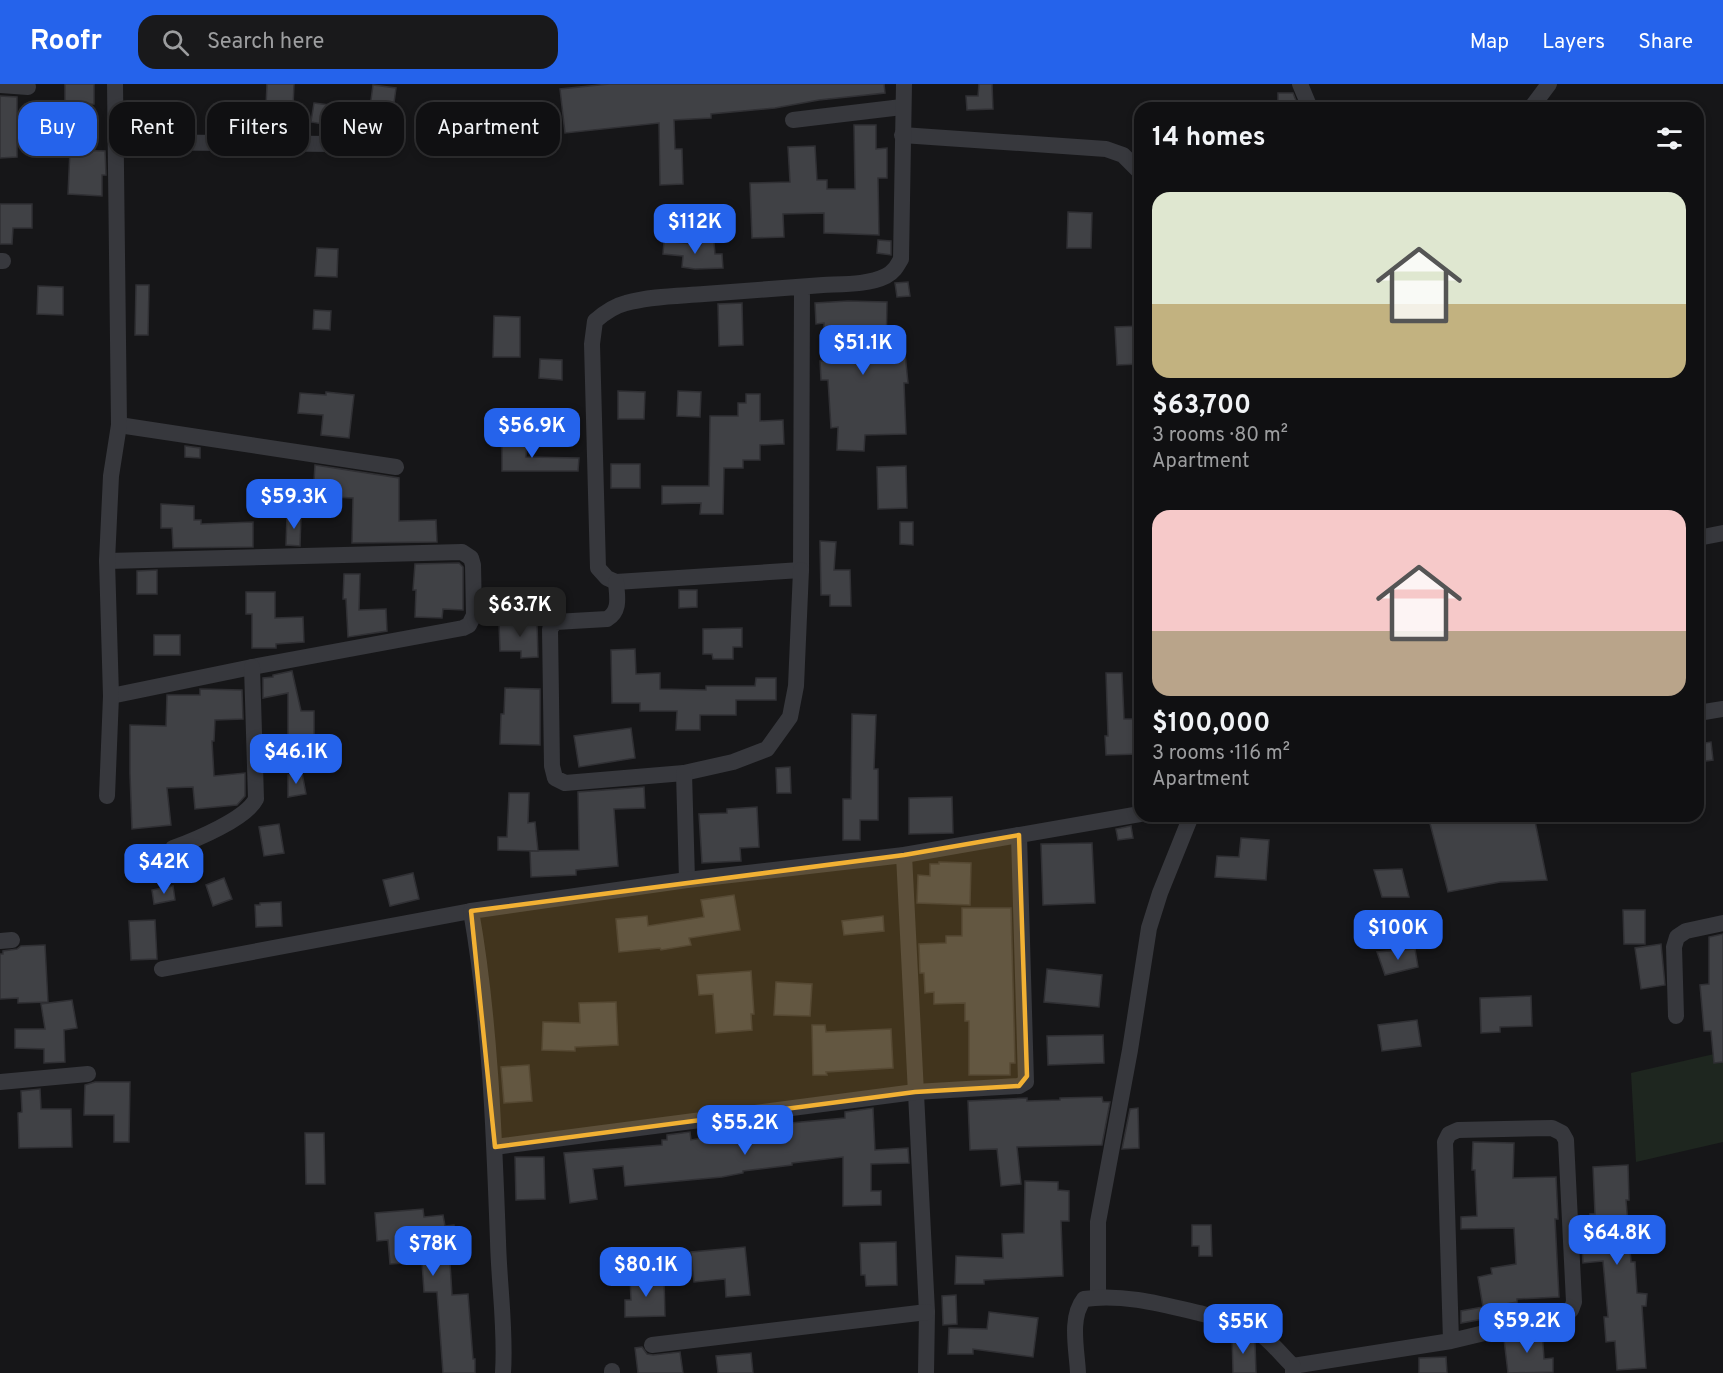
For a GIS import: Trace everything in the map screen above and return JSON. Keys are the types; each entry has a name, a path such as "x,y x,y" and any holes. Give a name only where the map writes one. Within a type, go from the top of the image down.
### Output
{"street":[{"path":"115,84 115,102"},
{"path":"801,570 616,582 607,578 598,568 592,332 595,321 605,312 645,299 802,287 878,279 889,275 901,260 904,84"},
{"path":"1300,84 1308,102"},
{"path":"1536,102 1549,84"},
{"path":"0,85 28,87"},
{"path":"793,120 902,107"},
{"path":"902,135 1106,149 1123,155 1134,166"},
{"path":"195,143 321,144"},
{"path":"107,796 111,696 107,561 111,476 119,425 116,156"},
{"path":"616,582 617,610 612,616 607,619 555,622 550,629 552,766 555,778 565,783 684,773 733,762 767,749 776,740 790,717 796,686 801,570 802,287"},
{"path":"119,425 396,467"},
{"path":"1704,537 1723,533"},
{"path":"107,561 462,552 471,558 474,615 469,625 463,628 111,696"},
{"path":"174,848 224,825 252,807 256,799 252,667"},
{"path":"1704,712 1723,709"},
{"path":"684,773 687,880"},
{"path":"162,969 471,911 687,880 904,855 1134,815"},
{"path":"1098,1297 1098,1222 1130,1050 1149,928 1160,893 1189,822"},
{"path":"495,1147 915,1092 1019,1086 1026,1082 1019,835"},
{"path":"904,855 927,1312 926,1373"},
{"path":"471,911 483,995 495,1147 498,1255 504,1347 502,1373"},
{"path":"1676,1017 1674,947 1677,937 1686,931 1723,923"},
{"path":"0,1082 88,1074"},
{"path":"1078,1373 1075,1320 1077,1308 1084,1299 1098,1297 1146,1302 1233,1321 1257,1331 1293,1370 1451,1341 1564,1314 1571,1310 1574,1302 1566,1140 1562,1132 1552,1128 1458,1130 1449,1134 1445,1142 1451,1341"},
{"path":"652,1345 927,1312"}],"highlighted area":[{"path":"1019,835 1027,1076 1019,1086 915,1092 495,1147 471,911 904,855"}],"shaded area":[{"path":"1723,1052 1723,1142 1636,1162 1631,1073"}],"building":[{"path":"65,84 94,84 94,102 65,102"},
{"path":"267,84 294,84 293,102 266,102"},
{"path":"609,84 884,84 885,93 711,114 711,118 674,120 675,149 682,149 683,184 660,185 659,123 565,133 560,89"},
{"path":"979,84 992,84 993,109 967,110 966,96 978,96"},
{"path":"373,85 396,88 394,102 371,102"},
{"path":"1278,93 1293,93 1297,102 1278,102"},
{"path":"0,96 17,97 17,157 0,158"},
{"path":"314,103 321,104 321,124 311,122"},
{"path":"854,125 876,125 876,149 887,148 887,178 878,178 879,235 824,233 824,213 783,214 784,237 752,238 750,183 790,182 788,147 815,146 817,180 827,180 827,189 855,189"},
{"path":"97,151 105,151 106,175 102,175 102,196 68,194 70,156 97,156"},
{"path":"0,204 32,204 32,228 13,228 12,244 0,244"},
{"path":"1068,212 1092,213 1091,248 1067,248"},
{"path":"878,240 891,241 891,255 877,253"},
{"path":"664,241 701,245 701,242 714,242 715,254 722,254 723,268 682,267 683,256 663,254"},
{"path":"317,248 338,249 337,277 315,276"},
{"path":"908,282 910,296 897,297 895,283"},
{"path":"136,285 149,285 148,335 135,335"},
{"path":"38,286 63,287 63,315 37,314"},
{"path":"887,302 886,354 905,353 908,383 904,383 906,434 865,435 864,451 837,450 838,427 831,428 828,380 821,380 820,361 874,359 872,333 847,332 847,334 824,335 824,323 816,324 815,303"},
{"path":"742,303 743,345 719,346 718,304"},
{"path":"314,310 331,311 330,330 313,329"},
{"path":"494,316 520,317 520,357 493,357"},
{"path":"1134,326 1134,364 1117,365 1115,327"},
{"path":"540,359 562,360 562,380 539,378"},
{"path":"618,391 645,392 644,419 618,419"},
{"path":"678,391 701,392 700,417 677,416"},
{"path":"326,392 354,395 349,438 321,435 323,415 298,413 300,393 326,395"},
{"path":"746,394 760,394 760,421 783,420 784,444 760,445 760,460 743,460 743,468 724,468 723,514 700,514 701,503 662,504 662,486 709,486 710,416 738,416 738,403 746,403"},
{"path":"502,439 527,439 526,457 579,458 578,471 502,471"},
{"path":"185,446 200,448 200,458 185,457"},
{"path":"611,464 640,464 640,488 611,488"},
{"path":"315,465 399,478 399,521 436,520 437,542 352,543 353,498 313,496"},
{"path":"906,466 907,508 878,509 877,467"},
{"path":"161,504 194,506 194,520 201,520 201,524 253,522 253,547 173,548 172,528 161,528"},
{"path":"287,515 301,515 300,546 286,545"},
{"path":"900,522 913,522 913,545 900,544"},
{"path":"820,541 836,542 834,570 850,570 851,606 830,606 830,595 821,595"},
{"path":"459,563 463,567 463,610 443,609 442,618 415,617 416,590 413,590 415,564"},
{"path":"157,570 157,594 137,594 137,571"},
{"path":"344,574 360,574 359,610 386,609 387,631 348,637 346,599 343,599"},
{"path":"679,590 697,590 697,607 679,608"},
{"path":"246,592 275,592 275,618 303,617 304,642 276,644 276,648 252,648 252,614 246,614"},
{"path":"537,622 538,657 521,658 521,651 500,651 499,623"},
{"path":"742,628 742,647 733,647 733,659 713,659 712,654 703,654 703,629"},
{"path":"154,635 180,635 180,655 154,655"},
{"path":"635,649 636,674 660,673 660,689 706,690 706,686 755,686 756,678 776,678 776,700 736,700 736,715 700,715 700,730 676,730 677,711 640,711 640,703 612,703 611,650"},
{"path":"292,671 301,711 314,711 314,748 288,748 288,693 263,698 263,678"},
{"path":"1106,673 1122,673 1124,719 1134,719 1134,754 1106,755 1105,736 1108,736"},
{"path":"505,688 540,689 540,745 500,744"},
{"path":"200,689 242,690 243,719 215,720 214,741 212,741 214,776 245,773 245,796 237,805 195,809 193,787 167,788 171,825 132,829 130,725 166,726 167,695 200,695"},
{"path":"852,714 876,715 874,769 878,769 878,820 860,820 860,840 843,840 843,799 851,799"},
{"path":"631,728 635,758 579,767 574,736"},
{"path":"1711,742 1713,760 1704,761 1704,743"},
{"path":"790,767 791,793 777,793 776,768"},
{"path":"302,773 306,794 288,797 288,775"},
{"path":"644,787 645,808 614,809 618,866 576,870 576,875 531,877 530,851 579,850 578,792"},
{"path":"509,793 529,793 528,823 535,822 538,851 498,850 498,837 507,837"},
{"path":"952,797 953,833 909,834 909,798"},
{"path":"757,807 759,847 740,848 741,861 702,863 699,814 727,813 727,809"},
{"path":"1430,822 1535,822 1547,880 1500,882 1448,892"},
{"path":"279,824 284,853 264,856 259,827"},
{"path":"1131,826 1133,838 1118,840 1116,829"},
{"path":"1241,838 1269,840 1266,880 1215,877 1217,856 1239,857"},
{"path":"1092,843 1095,903 1043,905 1041,844"},
{"path":"939,862 971,863 970,905 917,903 918,875 930,876 930,864 939,864"},
{"path":"1402,869 1409,897 1382,897 1374,870"},
{"path":"413,873 419,899 390,906 383,880"},
{"path":"224,878 232,899 213,906 206,885"},
{"path":"173,886 175,900 154,904 152,890"},
{"path":"734,895 740,930 689,938 691,945 661,950 660,948 619,952 616,919 647,916 648,926 704,917 701,900"},
{"path":"281,902 282,926 256,927 255,905"},
{"path":"962,908 1011,908 1015,1063 1010,1063 1010,1075 969,1075 969,1021 965,1021 965,1003 934,1004 934,992 925,993 924,973 920,973 919,944 946,943 946,936 962,936"},
{"path":"1623,910 1645,910 1645,944 1624,944"},
{"path":"883,916 884,931 844,935 842,921"},
{"path":"155,920 157,959 131,960 129,921"},
{"path":"1723,934 1723,1062 1714,1063 1711,1031 1704,1031 1700,985 1709,984 1709,937"},
{"path":"1661,944 1665,985 1641,989 1635,948"},
{"path":"45,945 48,1002 18,1003 18,998 0,999 0,954 21,946"},
{"path":"1415,949 1418,967 1385,975 1377,952"},
{"path":"1047,969 1102,975 1099,1007 1044,1002"},
{"path":"751,971 754,1014 751,1014 752,1030 716,1033 713,994 699,995 697,975"},
{"path":"776,982 812,984 810,1016 774,1015"},
{"path":"1531,996 1532,1026 1500,1027 1500,1032 1481,1033 1480,998"},
{"path":"72,1000 77,1028 64,1030 65,1062 44,1063 44,1049 15,1048 15,1029 45,1029 41,1004"},
{"path":"616,1002 618,1045 575,1047 575,1051 542,1050 543,1022 580,1023 579,1003"},
{"path":"1417,1020 1421,1046 1382,1051 1378,1025"},
{"path":"812,1025 825,1025 826,1032 891,1029 893,1068 826,1072 827,1075 813,1075"},
{"path":"1103,1035 1104,1063 1048,1065 1047,1036"},
{"path":"529,1065 532,1101 504,1103 501,1067"},
{"path":"95,1082 130,1082 129,1142 114,1142 114,1115 84,1115 85,1085"},
{"path":"40,1089 41,1109 71,1109 72,1147 19,1148 18,1113 22,1112 21,1091"},
{"path":"1102,1097 1103,1102 1110,1102 1102,1145 1017,1147 1021,1184 1001,1186 997,1149 970,1150 968,1101"},
{"path":"873,1108 875,1150 908,1148 909,1163 871,1164 871,1191 881,1191 881,1205 843,1206 843,1157 743,1171 743,1173 722,1177 625,1186 623,1166 593,1169 597,1199 570,1203 564,1153 662,1145 662,1140 667,1140 667,1135 690,1132 691,1140 757,1129 757,1126 845,1118 845,1112"},
{"path":"1138,1108 1139,1148 1122,1149 1130,1109"},
{"path":"305,1133 324,1133 325,1184 306,1184"},
{"path":"1473,1142 1514,1143 1513,1178 1556,1177 1558,1219 1555,1219 1559,1297 1517,1299 1517,1302 1499,1305 1501,1316 1461,1323 1461,1311 1483,1307 1478,1277 1492,1274 1491,1268 1516,1264 1514,1228 1461,1229 1461,1217 1477,1216 1475,1170 1472,1170"},
{"path":"515,1157 544,1157 545,1199 516,1200"},
{"path":"1628,1165 1629,1200 1626,1200 1631,1262 1635,1262 1637,1293 1647,1294 1646,1306 1642,1306 1646,1368 1617,1370 1615,1341 1606,1342 1604,1317 1608,1317 1603,1261 1583,1263 1582,1246 1593,1245 1590,1214 1595,1214 1593,1167"},
{"path":"1025,1181 1058,1182 1058,1190 1069,1191 1069,1221 1061,1221 1063,1276 984,1280 984,1284 955,1284 956,1256 1003,1258 1002,1234 1024,1233"},
{"path":"423,1209 424,1217 443,1215 445,1226 454,1225 456,1246 449,1247 452,1295 468,1294 475,1373 443,1373 437,1292 424,1292 422,1262 390,1264 388,1240 377,1241 375,1213"},
{"path":"1192,1225 1211,1225 1212,1256 1199,1256 1199,1246 1192,1246"},
{"path":"896,1242 897,1285 866,1286 865,1275 861,1275 860,1243"},
{"path":"745,1247 750,1295 726,1297 725,1279 694,1282 691,1252"},
{"path":"664,1277 665,1316 625,1317 625,1300 631,1300 630,1278"},
{"path":"956,1295 957,1324 943,1325 942,1296"},
{"path":"989,1312 1038,1318 1033,1357 973,1349 973,1354 948,1354 949,1328 987,1329"},
{"path":"1542,1330 1544,1359 1553,1358 1553,1372 1508,1373 1504,1339"},
{"path":"1232,1334 1239,1334 1255,1343 1256,1373 1233,1373"},
{"path":"642,1347 647,1354 653,1355 680,1352 683,1373 638,1373 635,1348"},
{"path":"751,1353 753,1373 718,1373 716,1356"},
{"path":"1446,1357 1447,1373 1419,1373 1419,1358"}]}
